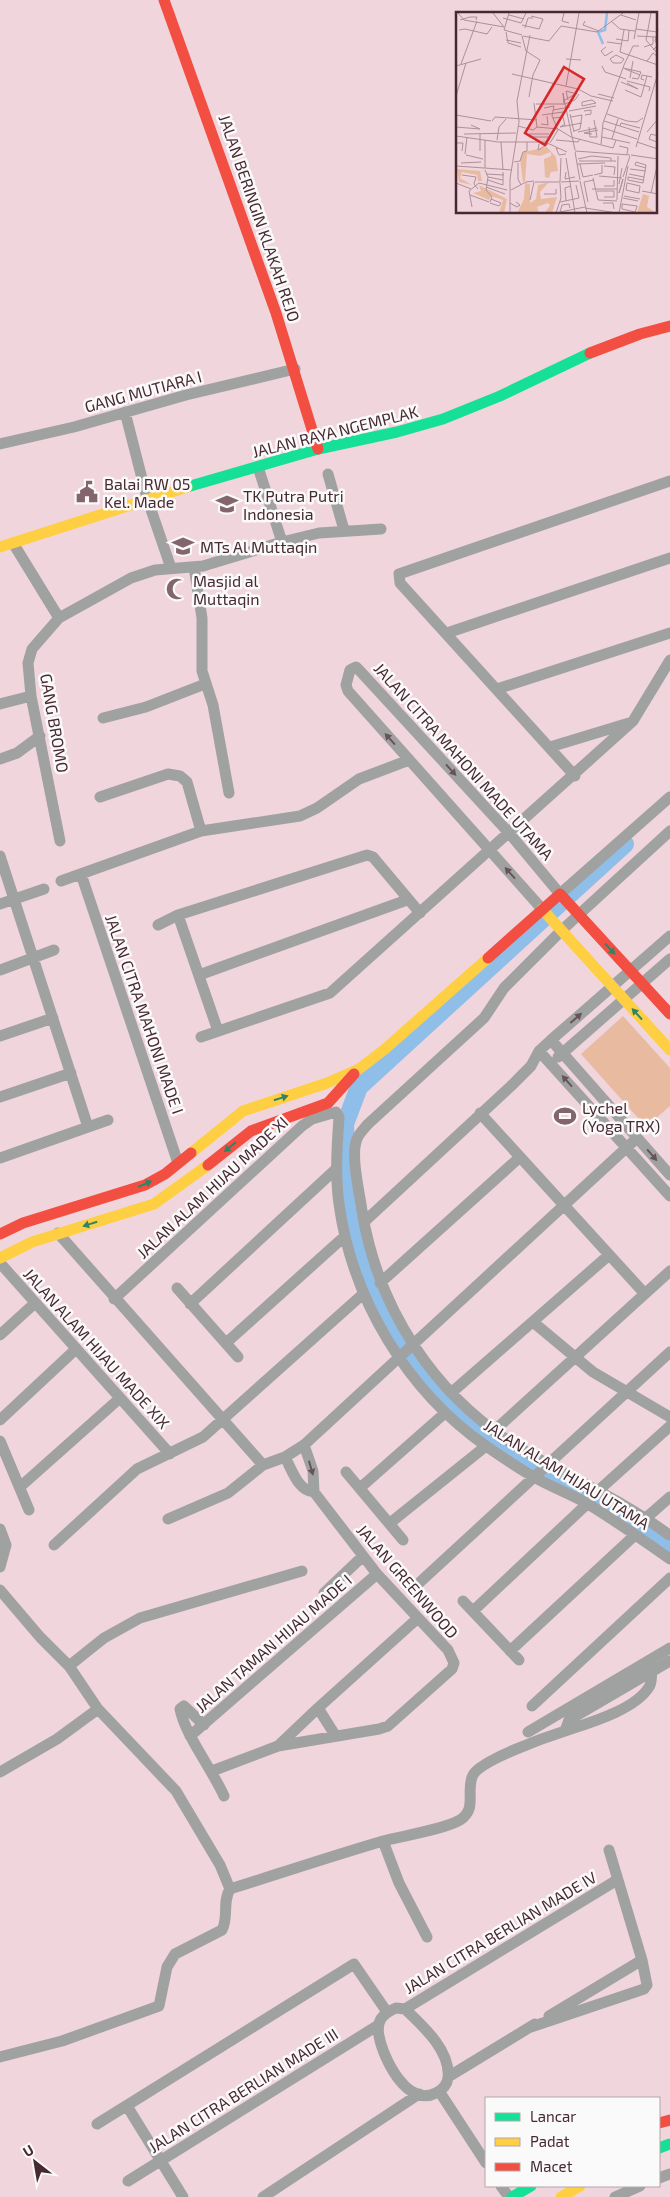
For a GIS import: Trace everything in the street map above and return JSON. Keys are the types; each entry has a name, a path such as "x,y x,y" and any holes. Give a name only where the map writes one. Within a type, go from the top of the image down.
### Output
{"main road":[{"name":"JALAN BERINGIN KLAKAH REJO","path":"164,0 215,137 295,369 318,449"},
{"name":"JALAN RAYA NGEMPLAK","path":"0,548 148,498 318,449 424,426 498,398 585,354 670,326"},
{"path":"0,1258 32,1242 154,1204 176,1191 251,1131 262,1125 317,1108 334,1097 359,1069 385,1049 562,896 670,1014"},
{"path":"545,912 670,1050"},
{"path":"0,1234 23,1223 145,1185 178,1164 243,1111 327,1083 359,1069"},
{"path":"327,1083 334,1097"},
{"path":"510,2197 529,2187"},
{"path":"561,2197 578,2187"}],"street":[{"name":"GANG MUTIARA I","path":"0,444 74,427 124,412 295,369"},
{"path":"124,412 148,498 171,568"},
{"path":"258,467 282,542"},
{"path":"328,474 344,530"},
{"path":"575,776 400,583 398,578 402,572 670,481"},
{"path":"13,543 59,618 131,578 155,570 194,567 319,533 381,529"},
{"path":"447,633 670,558"},
{"path":"194,567 202,618 205,684 213,705 229,794"},
{"name":"GANG BROMO","path":"59,618 30,654 28,663 31,696 60,841"},
{"path":"496,689 670,633"},
{"path":"201,1037 330,993 575,776 633,721 670,660"},
{"name":"JALAN CITRA MAHONI MADE UTAMA","path":"545,912 346,688 353,668 360,670 510,834 562,896"},
{"path":"103,718 146,707 205,684"},
{"path":"0,704 31,696"},
{"path":"550,747 633,721"},
{"path":"0,759 17,753 40,736"},
{"path":"61,881 201,831 300,816 317,808 360,779 409,760"},
{"path":"100,797 168,774 180,776 187,782 201,831"},
{"path":"562,896 670,797"},
{"path":"669,1535 646,1518 599,1490 517,1447 451,1393 406,1349 372,1262 358,1181 356,1141 368,1124 484,1018 504,988 560,929 670,831"},
{"path":"158,925 178,915 367,855 373,857 407,900 420,913"},
{"path":"0,856 88,1127"},
{"name":"JALAN CITRA MAHONI MADE I","path":"81,874 178,1164"},
{"path":"0,904 44,889"},
{"path":"199,975 407,900"},
{"path":"178,915 218,1031"},
{"path":"364,1222 531,1066 539,1051 670,936"},
{"path":"0,970 54,950"},
{"path":"531,1066 550,1063 670,959"},
{"path":"0,1036 53,1018"},
{"path":"551,1040 670,1175"},
{"path":"539,1051 670,1196"},
{"path":"0,1097 71,1073"},
{"name":"JALAN ALAM HIJAU MADE XI","path":"114,1299 302,1126 312,1119 333,1111 338,1115"},
{"path":"480,1113 645,1294"},
{"name":"JALAN ALAM HIJAU UTAMA","path":"338,1115 336,1169 339,1203 352,1267 363,1294 406,1349 427,1395 445,1413 486,1446 587,1504 670,1559"},
{"path":"0,1158 108,1120"},
{"path":"168,1519 228,1493 263,1465 285,1457 304,1445 637,1138"},
{"path":"380,1283 520,1157"},
{"path":"190,1304 336,1169"},
{"path":"58,1234 263,1465"},
{"path":"226,1343 345,1236"},
{"path":"451,1393 609,1255"},
{"name":"JALAN ALAM HIJAU MADE XIX","path":"0,1263 170,1454"},
{"path":"495,1430 670,1271"},
{"path":"177,1288 238,1357"},
{"path":"54,1545 137,1469 203,1437 224,1420 363,1294"},
{"path":"0,1335 35,1303"},
{"path":"533,1322 575,1358 625,1392 670,1417"},
{"path":"0,1420 76,1349"},
{"path":"419,1583 670,1352"},
{"path":"20,1487 120,1398"},
{"path":"360,1488 445,1413"},
{"path":"599,1490 670,1426"},
{"path":"0,1441 29,1510"},
{"path":"304,1445 313,1471 314,1492"},
{"path":"390,1523 486,1446"},
{"name":"JALAN GREENWOOD","path":"285,1457 302,1487 307,1492 314,1492 362,1557 452,1656 454,1663 452,1669 388,1726 336,1735"},
{"path":"346,1472 403,1540"},
{"path":"646,1518 670,1496"},
{"path":"472,1611 587,1504"},
{"path":"0,1529 6,1545 0,1566"},
{"path":"510,1651 635,1535"},
{"name":"JALAN TAMAN HIJAU MADE I","path":"324,1593 362,1557"},
{"path":"69,1666 104,1638 140,1618 302,1571"},
{"name":"JALAN TAMAN HIJAU MADE I","path":"190,1736 377,1574"},
{"path":"532,1706 670,1578"},
{"path":"0,1590 40,1637 69,1666 98,1709 176,1792 220,1865 230,1889 226,1900 225,1924 222,1930 175,1954 167,1967 159,2006 62,2041 0,2058"},
{"path":"463,1601 519,1660"},
{"path":"278,1746 418,1618"},
{"path":"528,1732 670,1648"},
{"path":"565,1731 569,1720 670,1661"},
{"path":"230,1889 383,1841 458,1822 468,1813 471,1780 476,1771 519,1748 612,1713 640,1697 649,1687 652,1672"},
{"path":"204,1724 184,1706 181,1707 180,1710 190,1736 212,1771 224,1796"},
{"path":"212,1771 278,1746 336,1735 318,1708"},
{"path":"0,1772 57,1739 98,1709"},
{"path":"383,1841 399,1884 427,1937"},
{"path":"609,1850 617,1880"},
{"name":"JALAN CITRA BERLIAN MADE IV","path":"405,2009 617,1880 642,1960 647,1981 644,1988 530,2027"},
{"path":"448,2077 445,2062 435,2041 405,2009 396,2008 387,2012 377,2026 384,2057 390,2068 407,2087 426,2096 439,2092 448,2077 642,1960"},
{"path":"97,2124 354,1964 387,2012"},
{"name":"JALAN CITRA BERLIAN MADE III","path":"128,2181 377,2026"},
{"path":"439,2092 485,2161"},
{"path":"263,2197 419,2094"},
{"path":"127,2106 183,2197"},
{"path":"502,2187 510,2197"},
{"path":"615,2197 638,2187"}],"shaded area":[{"path":"623,1016 670,1068 670,1106 646,1127 581,1054"}],"waterway":[{"path":"625,844 359,1087 345,1124 349,1218 371,1285 411,1357 465,1415 484,1430 550,1472 622,1511 670,1546"}],"traffic: fast":[{"path":"187,487 318,449 397,432 443,419 500,396 590,353"},
{"path":"660,2148 670,2144"},
{"path":"512,2197 529,2187"}],"traffic: slow":[{"path":"0,547 187,487"},
{"path":"542,909 670,1050"},
{"path":"191,1153 243,1111 327,1083 359,1069 385,1049 488,958"},
{"path":"0,1258 32,1242 154,1204 208,1165"},
{"path":"561,2197 578,2187"}],"traffic: jam":[{"path":"164,0 276,313 318,449"},
{"path":"590,353 640,334 670,326"},
{"path":"488,958 560,894 670,1014"},
{"path":"208,1165 251,1131 328,1103 354,1074"},
{"path":"0,1234 23,1223 145,1185 165,1174 191,1153"},
{"path":"660,2123 670,2120"}],"place":[{"name":"Balai RW 05 Kel. Made","path":"87,492"},
{"name":"TK Putra Putri Indonesia","path":"227,504"},
{"name":"MTs Al Muttaqin","path":"183,546"},
{"name":"Masjid al Muttaqin","path":"177,589"},
{"name":"Lychel (Yoga TRX)","path":"565,1116"}]}
